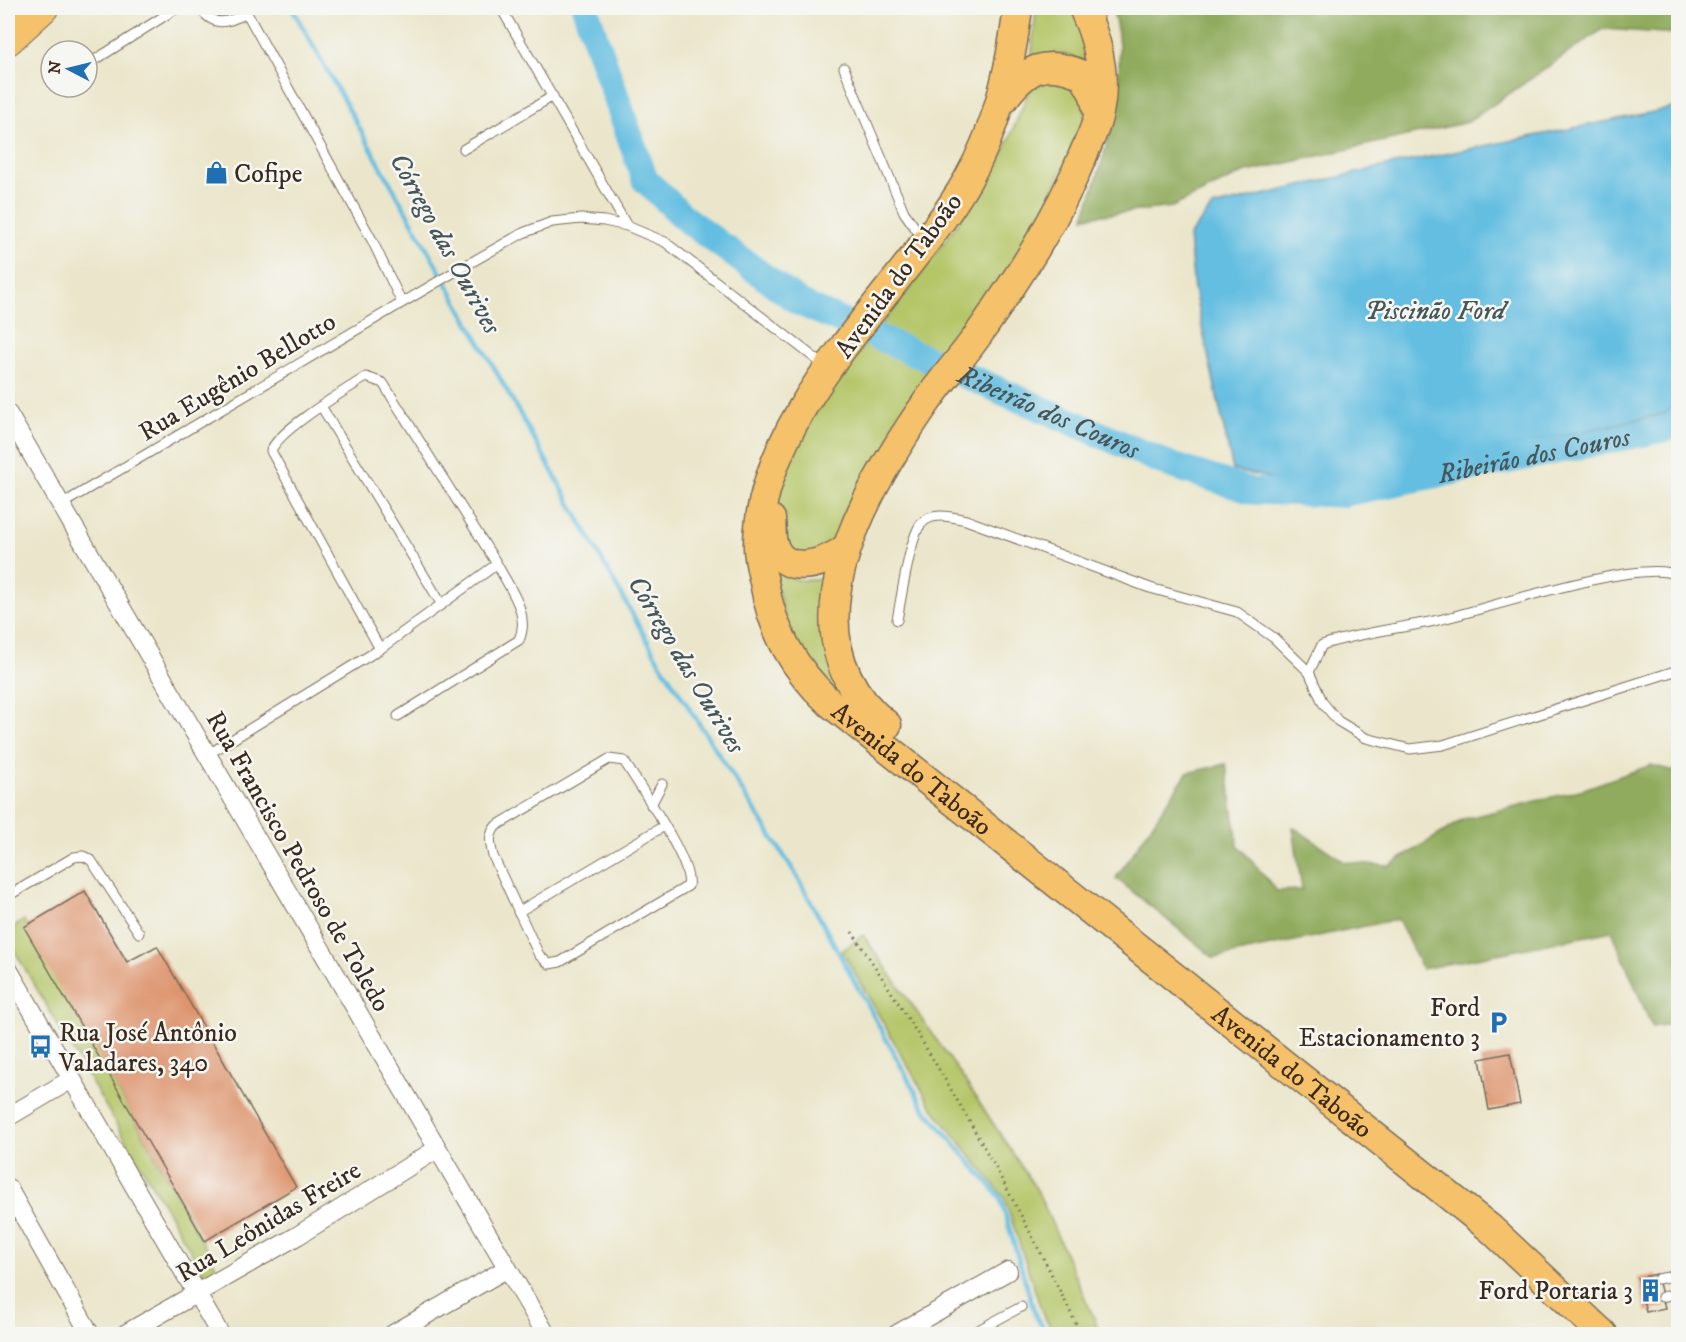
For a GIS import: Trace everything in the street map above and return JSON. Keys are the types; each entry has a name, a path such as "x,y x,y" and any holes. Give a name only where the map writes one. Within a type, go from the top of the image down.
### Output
{"highway":[{"path":"8,40 43,8"}],"main road":[{"name":"Avenida do Taboão","path":"1018,8 1012,53 1000,105 967,180 794,422 769,481 772,542 769,557 768,606 785,648 807,681 830,703 1491,1229 1603,1335"},
{"name":"Avenida do Taboão","path":"1087,11 1097,41 1103,79 1098,118 1073,180 1039,243 977,337 926,403 858,517 846,548 837,592 834,627 836,649 846,680 858,700 888,727 1486,1205 1623,1335"},
{"path":"1000,105 1024,75 1052,65 1083,75 1094,95 1098,118"},
{"path":"769,557 806,565 825,561 846,548"}],"street":[{"name":"Rua Francisco Pedroso de Toledo","path":"8,414 546,1335"},
{"path":"10,978 72,1079 220,1335"},
{"path":"8,1117 72,1079"},
{"name":"Rua Leônidas Freire","path":"125,1335 297,1236 437,1149"},
{"path":"8,1188 90,1335"},
{"path":"393,1335 506,1269"},
{"path":"897,1335 1008,1271"}],"lane":[{"path":"99,57 177,8"},
{"path":"200,8 215,22 226,24 245,10 372,240 402,303"},
{"path":"501,8 627,226"},
{"path":"844,68 904,212 925,241"},
{"path":"464,149 553,96"},
{"name":"Rua Eugênio Bellotto","path":"62,504 456,271 523,233 552,222 581,219 627,226 665,242 834,363"},
{"path":"380,649 271,451 277,441 321,406 366,377 383,382 496,564 524,615 524,629 519,640 398,716"},
{"path":"321,406 442,605"},
{"path":"897,620 915,536 921,523 931,517 943,516 966,520 1150,588 1237,612 1274,638 1309,672 1323,703 1338,721 1366,738 1410,749 1443,746 1678,670"},
{"path":"207,755 380,649 496,564"},
{"path":"1309,672 1322,645 1360,633 1433,621 1628,573 1663,570 1678,576"},
{"path":"614,758 624,761 664,826 688,872 688,886 554,964 543,961 493,856 489,841 496,826 614,758"},
{"path":"651,805 662,784"},
{"path":"518,912 664,826"},
{"path":"8,896 74,857 83,856 91,860 139,933"},
{"path":"1658,1279 1678,1275"},
{"path":"1662,1297 1678,1293"},
{"path":"971,1335 1021,1307"}],"path":[{"path":"852,932 925,1047 1023,1217 1081,1335"}],"green space":[{"path":"1036,8 1078,8 1087,29 1085,63 1065,54 1045,55 1031,61"},
{"path":"1112,8 1678,8 1678,34 1603,29 1468,122 1243,173 1172,207 1084,217 1108,141 1118,87 1118,33"},
{"path":"1049,73 1084,90 1085,123 1026,246 838,537 805,560 782,542 774,505 791,448 839,377 910,289 967,210 1005,149 1031,86"},
{"path":"771,560 785,574 800,580 835,574 854,714 792,648"},
{"path":"1226,764 1238,845 1277,891 1302,890 1293,827 1345,862 1389,866 1464,819 1584,789 1651,765 1678,772 1678,1023 1652,1027 1612,931 1422,969 1398,919 1214,958 1116,878 1187,773"},
{"path":"24,920 218,1270 206,1277 8,940 8,931"},
{"path":"863,935 961,1075 1037,1190 1101,1334 1055,1334 1043,1315 1004,1197 931,1106 842,951"}],"water":[{"name":"Piscinão Ford","path":"1678,107 1678,403 1664,414 1353,481 1284,481 1233,470 1194,290 1189,236 1212,207 1390,165"}],"building":[{"path":"85,891 127,962 157,946 296,1187 205,1241 24,927"},
{"path":"1510,1053 1520,1104 1489,1110 1480,1059"},
{"name":"Ford Portaria 3","path":"1657,1274 1665,1308 1646,1312 1638,1278"}],"waterway":[{"name":"Córrego das Ourives","path":"292,8 657,658 795,873 924,1108 1000,1197 1036,1317 1048,1334"},
{"name":"Ribeirão dos Couros","path":"585,8 645,180 687,220 800,303 1170,465 1252,491 1340,494 1669,428 1678,420"}],"place":[{"name":"Cofipe","path":"216,173"},
{"name":"Ford Estacionamento 3","path":"1498,1022"},
{"name":"Rua José Antônio Valadares, 340","path":"41,1047"},
{"name":"Ford Portaria 3","path":"1651,1290"}]}
